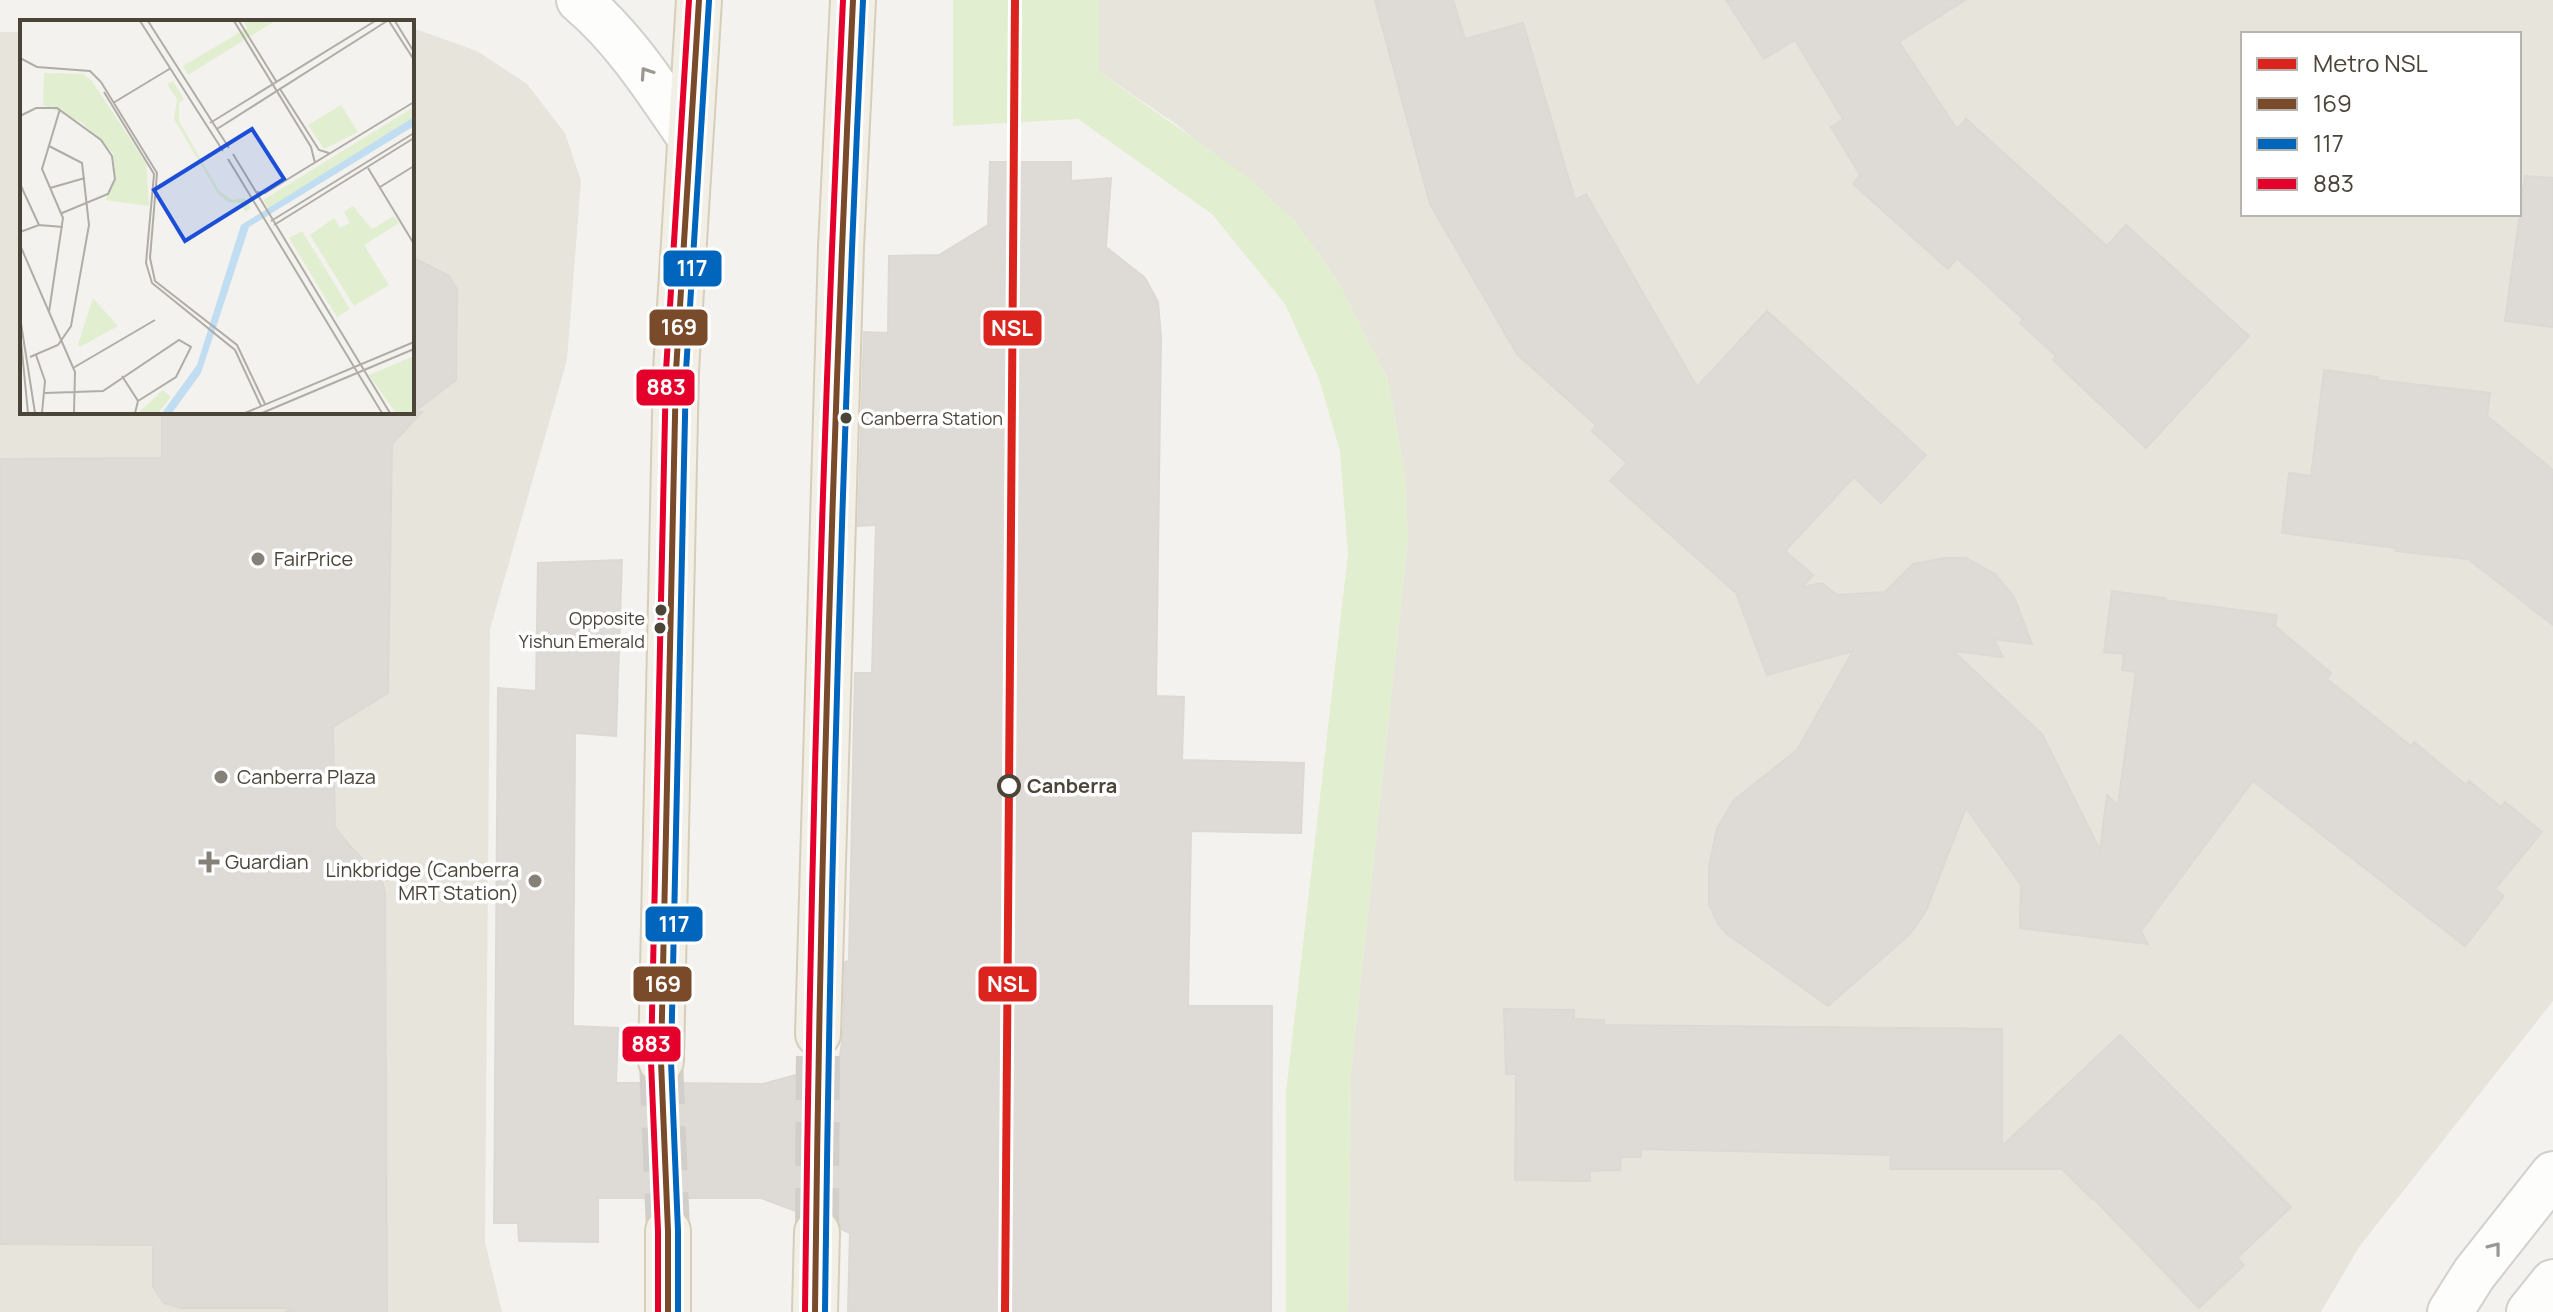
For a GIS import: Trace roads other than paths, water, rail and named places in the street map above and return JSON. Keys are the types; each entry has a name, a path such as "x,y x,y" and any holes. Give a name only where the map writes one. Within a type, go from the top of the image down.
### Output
{"main road":[{"path":"661,1061 676,371 699,0"},
{"path":"818,1034 841,247 853,0"},
{"path":"668,1231 668,1312"},
{"path":"815,1312 817,1232"}],"street":[{"path":"579,0 636,58 690,138"},
{"path":"2450,1312 2474,1274 2553,1174"},
{"path":"2529,1312 2553,1282"}],"tunnel":[{"path":"817,1232 818,1034"},
{"path":"661,1061 668,1231"}],"metro line":[{"name":"NSL","path":"1005,1312 1015,0"}],"place":[{"name":"Canberra Station","path":"846,418"},
{"name":"FairPrice","path":"258,559"},
{"name":"Opposite Yishun Emerald","path":"660,628"},
{"name":"Canberra Plaza","path":"221,777"},
{"name":"Canberra","path":"1009,786"},
{"name":"Guardian","path":"209,862"},
{"name":"Linkbridge (Canberra MRT Station)","path":"535,881"}]}
